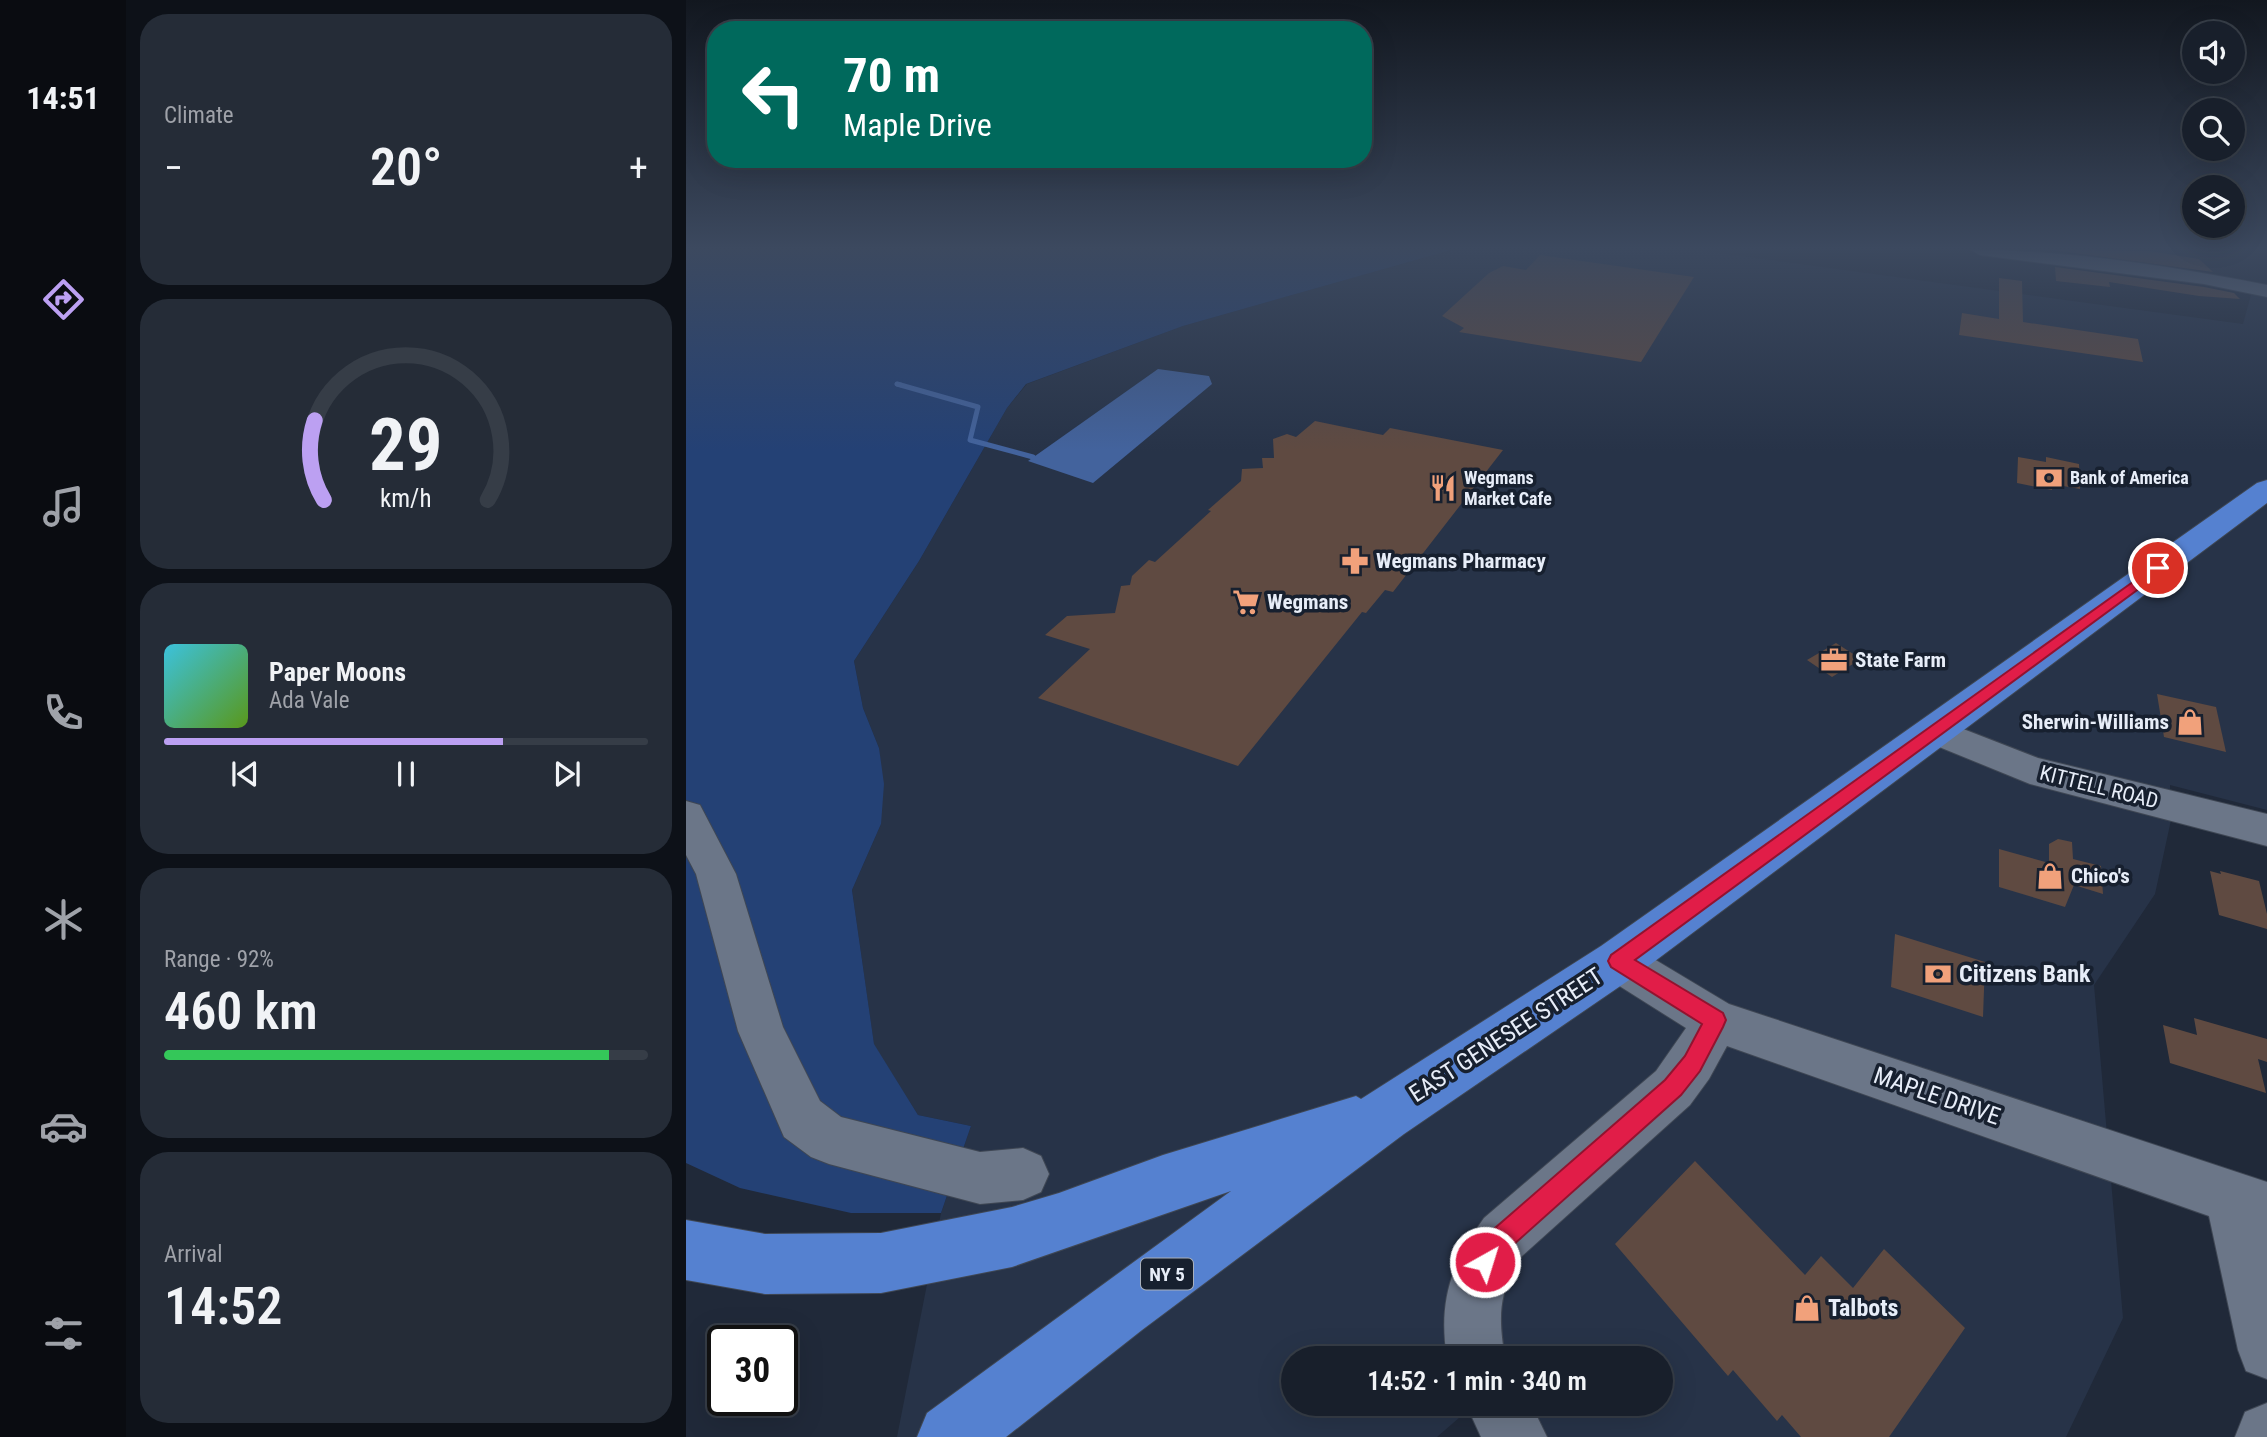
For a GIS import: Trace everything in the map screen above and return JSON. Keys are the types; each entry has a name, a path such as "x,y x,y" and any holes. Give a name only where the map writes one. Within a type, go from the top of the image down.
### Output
{"highway":[{"name":"EAST GENESEE STREET","path":"951,1437 1120,1308 1385,1115 1618,961 2267,489"},
{"path":"686,1250 765,1264 881,1263 1012,1237 1059,1223 1163,1184 1385,1115"}],"street":[{"name":"KITTELL ROAD","path":"1935,731 2030,770 2267,830"},
{"path":"686,816 716,874 761,1031 802,1119 829,1139 980,1178 1023,1174"},
{"name":"MAPLE DRIVE","path":"1618,961 1716,1020 2249,1203"},
{"path":"1474,1346 1470,1327 1471,1299 1485,1262 1503,1237 1673,1088 1692,1063 1716,1020"},
{"path":"2249,1203 2267,1350"},
{"path":"1503,1416 1516,1437"}],"shaded area":[{"path":"686,317 1215,317 1183,326 1026,384 1007,408 919,561 854,661 863,708 879,748 884,784 881,824 852,890 874,1044 918,1115 971,1126 941,1213 851,1213 740,1188 686,1163"},
{"path":"1215,317 2192,317 2243,324 2245,317 2267,317 2267,810 2170,785 2171,820 2155,894 2094,985 2123,1318 2066,1437 1539,1437 1525,1416 1673,1416 1673,1346 1281,1346 1281,1416 1461,1416 1437,1437 897,1437 941,1213 971,1126 918,1115 874,1045 852,890 881,824 879,748 863,708 854,661 919,561 1007,408 1027,384 1183,326"},
{"path":"1158,369 1209,376 1212,384 1093,483 1028,461"}],"building":[{"path":"1444,317 1669,317 1641,362 1459,332 1464,328"},
{"path":"1961,317 2023,317 2023,322 2138,339 2143,362 1959,335"},
{"name":"Wegmans","path":"1315,421 1383,435 1390,428 1503,450 1393,592 1385,590 1366,613 1362,612 1238,766 1038,698 1090,649 1045,635 1067,616 1115,613 1121,586 1130,585 1132,576 1149,560 1155,562 1211,511 1208,510 1241,481 1242,469 1263,468 1262,458 1274,458 1273,439 1287,434 1296,437"},
{"name":"Bank of America","path":"2018,457 2046,462 2046,457 2079,464 2080,489 2052,484 2052,490 2017,483"},
{"name":"State Farm","path":"1836,643 1861,659 1832,677 1807,660"},
{"name":"Sherwin-Williams","path":"2157,694 2216,707 2226,752 2164,737"},
{"name":"Chico's","path":"2058,839 2072,842 2073,859 2101,866 2103,894 2074,885 2065,907 1999,887 1999,849 2049,863 2049,844"},
{"path":"2210,871 2259,881 2267,914 2267,929 2219,915"},
{"name":"Citizens Bank","path":"1895,934 1985,962 1983,1017 1891,987"},
{"path":"2194,1018 2267,1039 2267,1062 2258,1059 2266,1093 2170,1063 2163,1025 2197,1035"},
{"name":"Talbots","path":"1695,1161 1805,1275 1821,1256 1853,1288 1884,1249 1965,1328 1889,1437 1801,1437 1782,1415 1777,1421 1733,1370 1728,1376 1615,1244"}],"waterway":[{"path":"901,385 897,384 978,407 970,440 1033,457"}],"place":[{"name":"Bank of America","path":"2049,478"},
{"name":"Wegmans Market Cafe","path":"1443,488"},
{"name":"Wegmans Pharmacy","path":"1355,561"},
{"name":"Wegmans","path":"1246,602"},
{"name":"State Farm","path":"1834,660"},
{"name":"Sherwin-Williams","path":"2190,722"},
{"name":"Chico's","path":"2050,876"},
{"name":"Citizens Bank","path":"1938,974"},
{"name":"Talbots","path":"1807,1308"}],"route":[{"path":"1485,1262 1503,1237 1673,1088 1692,1063 1716,1020 1618,961 2158,568"}]}
